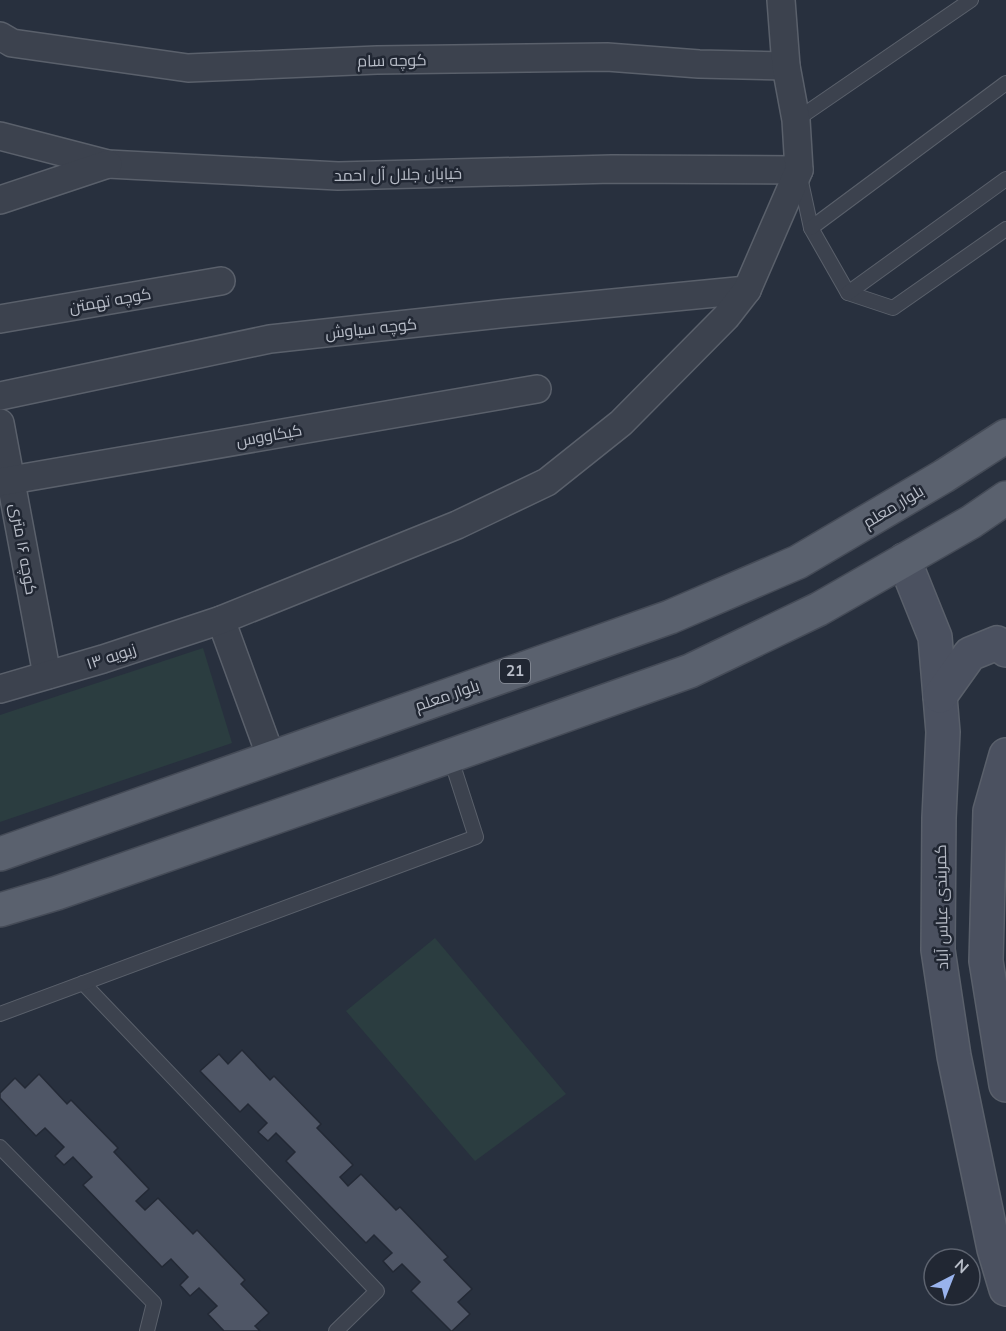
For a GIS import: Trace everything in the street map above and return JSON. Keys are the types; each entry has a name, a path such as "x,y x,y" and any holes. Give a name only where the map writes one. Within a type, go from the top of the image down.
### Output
{"main road":[{"name":"بلوار معلم","path":"0,854 670,617 798,562 944,476 1006,436"},
{"path":"0,910 68,889 690,670 819,609 971,522 1006,498"},
{"name":"کمربندی عباس آباد","path":"904,560 934,637 940,696 943,732 939,818 938,950 954,1056 994,1249 1006,1289"},
{"path":"940,696 970,654 998,643 1006,650"},
{"path":"1006,755 990,811 996,962 1006,1085"}],"street":[{"path":"781,0 786,66 796,120 799,170"},
{"name":"کوچه سام","path":"0,36 12,43 188,68 377,60 607,57 699,64 786,66"},
{"name":"خیابان جلال آل احمد","path":"0,136 108,164 338,176 612,169 799,170"},
{"path":"0,200 108,164"},
{"name":"زیویه ۱۳","path":"0,689 221,620 457,525 547,482 621,423 726,317 747,290 799,170"},
{"name":"کوچه تهمتن","path":"0,319 221,281"},
{"name":"کوچه سیاوش","path":"0,396 270,339 747,290"},
{"name":"کیکاووس","path":"6,480 537,389"},
{"name":"کوچه ۱۶ متری","path":"0,423 6,480 47,675"},
{"path":"221,620 270,757"}],"lane":[{"path":"796,120 971,0"},
{"path":"811,228 1006,82"},
{"path":"799,170 811,228 848,293 893,308 1006,229"},
{"path":"848,293 1006,179"},
{"path":"0,1014 476,837 450,756"},
{"path":"83,983 377,1291 336,1331"},
{"path":"0,1147 154,1303 147,1331"}],"shaded area":[{"path":"203,648 232,743 0,822 0,715"},
{"path":"435,938 566,1094 475,1161 346,1011"}],"building":[{"path":"242,1050 270,1080 274,1076 321,1124 317,1128 353,1165 340,1177 348,1186 361,1174 396,1210 400,1207 448,1257 444,1260 472,1289 458,1302 470,1314 452,1331 411,1291 420,1282 402,1264 393,1272 383,1261 392,1253 374,1235 366,1243 286,1161 295,1152 276,1133 268,1141 258,1132 267,1123 248,1104 240,1112 200,1071 219,1054 228,1064"},
{"path":"39,1074 67,1104 71,1100 118,1148 114,1152 149,1189 136,1201 145,1210 158,1198 193,1234 197,1230 245,1280 241,1284 269,1313 255,1326 260,1331 224,1331 208,1314 217,1306 199,1288 190,1296 180,1285 188,1277 171,1259 162,1267 83,1185 92,1177 73,1157 64,1165 55,1156 64,1147 45,1128 36,1136 0,1098 0,1093 15,1078 25,1088"}]}
